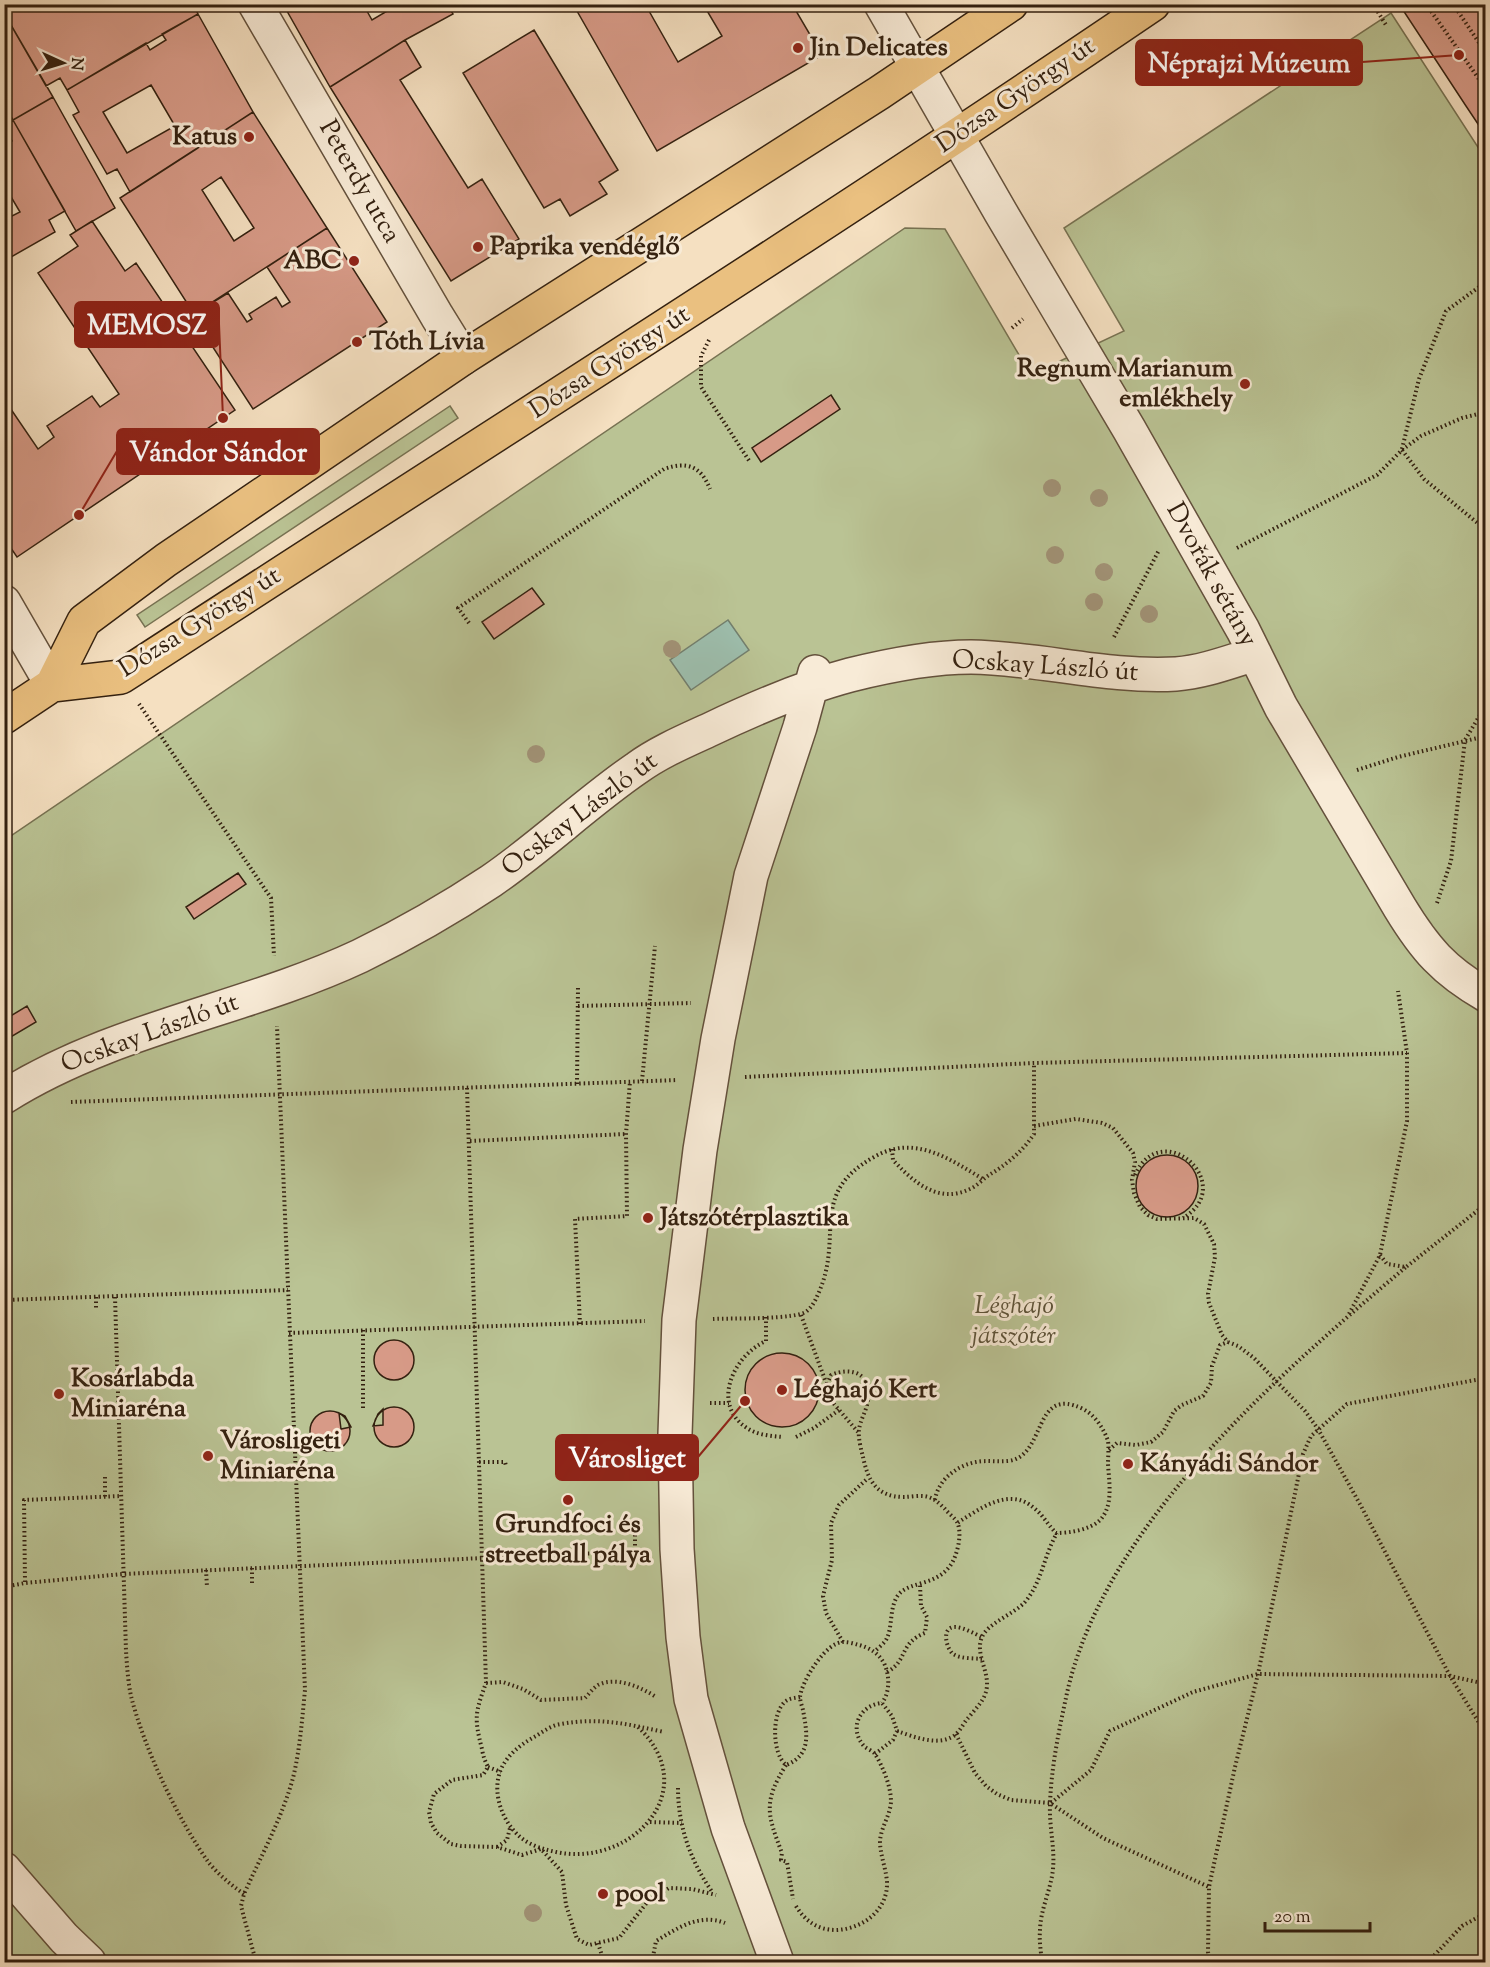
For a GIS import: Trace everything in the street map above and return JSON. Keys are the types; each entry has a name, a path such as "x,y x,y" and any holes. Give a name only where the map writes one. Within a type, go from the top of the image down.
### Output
{"main road":[{"name":"Dózsa György út","path":"52,685 84,621 166,560 464,358 917,68 1011,4"},
{"name":"Dózsa György út","path":"4,717 52,685 121,677 958,137 1153,4"}],"street":[{"name":"Peterdy utca","path":"255,4 432,308 464,358"},
{"name":"Dvořák sétány","path":"881,4 1244,630 1281,707 1418,937 1438,961 1461,981 1485,995"},
{"path":"4,602 52,685"},
{"name":"Ocskay László út","path":"4,1097 53,1070 106,1047 275,989 359,956 422,924 492,880 640,766 814,677 851,675 900,664 967,657 997,658 1097,671 1176,674 1206,670 1255,654"},
{"path":"777,1962 728,1828 691,1699 683,1637 677,1549 675,1434 679,1320 700,1150 725,1002 751,876 814,677"},
{"path":"4,1869 64,1938 89,1962"}],"path":[{"path":"1373,4 1386,25"},
{"path":"1426,4 1485,89"},
{"path":"1453,4 1485,53"},
{"path":"1402,450 1419,379 1446,311 1485,282"},
{"path":"1012,328 1025,318"},
{"path":"710,337 701,356 701,387 750,462"},
{"path":"1233,550 1377,476 1402,450 1421,436 1485,412"},
{"path":"1402,450 1424,479 1485,530"},
{"path":"469,623 458,608 664,470 676,465 695,468 702,474 710,489"},
{"path":"1097,671 1159,549"},
{"path":"138,703 271,898 304,1690 302,1734 292,1779 279,1817 244,1894 241,1906 256,1962"},
{"path":"1436,906 1451,861 1465,740 1485,705"},
{"path":"1348,772 1398,757 1485,736"},
{"path":"642,1081 655,946"},
{"path":"577,1084 578,987"},
{"path":"1347,1317 1380,1255 1407,1121 1407,1053 1398,991"},
{"path":"578,1006 725,1002"},
{"path":"892,1149 893,1160 932,1192 945,1195 973,1188 1008,1161 1028,1143 1034,1134 1034,1064"},
{"path":"580,1324 575,1219 627,1216 626,1134 630,1081"},
{"path":"467,1088 486,1683 479,1702 476,1732 488,1767"},
{"path":"1034,1126 1076,1119 1102,1123 1113,1128 1134,1153 1132,1180 1140,1207 1148,1215 1157,1219 1194,1218 1204,1224 1214,1245 1215,1257 1208,1294 1209,1302 1222,1335 1228,1342 1249,1353 1305,1411 1318,1429 1450,1676 1485,1734"},
{"path":"470,1141 626,1134"},
{"path":"289,1333 801,1315 813,1304 826,1276 831,1208 836,1192 854,1168 884,1151 912,1147 928,1150 983,1179"},
{"path":"1132,1180 1145,1160 1155,1154 1175,1152 1192,1162 1201,1175 1200,1197 1196,1207 1182,1218"},
{"path":"1042,1962 1040,1931 1053,1868 1050,1803 1055,1753 1067,1691 1083,1642 1112,1580 1157,1512 1221,1438 1347,1317 1485,1204"},
{"path":"1380,1255 1387,1264 1406,1267"},
{"path":"4,1300 288,1290"},
{"path":"96,1297 96,1310"},
{"path":"116,1297 123,1574 126,1651 131,1694 150,1750 171,1800 210,1864 244,1894"},
{"path":"801,1315 834,1404 858,1433 868,1478 875,1487 900,1497 930,1497 957,1523 959,1535 957,1550 951,1565 940,1577 909,1588 899,1595 887,1638 875,1651"},
{"path":"766,1317 766,1341 748,1351 735,1368 730,1380 729,1403 733,1413 746,1428 755,1433 783,1437"},
{"path":"363,1330 363,1408"},
{"path":"1109,1450 1117,1443 1136,1445 1150,1442 1163,1432 1174,1411 1203,1396 1211,1383 1212,1366 1220,1345 1228,1342"},
{"path":"283,1353 290,1353"},
{"path":"827,1384 831,1375 842,1370 856,1372 864,1378 868,1388 868,1402 858,1433"},
{"path":"1210,1962 1208,1952 1209,1887 1258,1674 1304,1454 1311,1436 1347,1404 1485,1378"},
{"path":"935,1500 940,1483 964,1467 975,1462 1018,1459 1024,1455 1050,1409 1062,1405 1072,1406 1085,1410 1096,1419 1103,1430 1109,1450 1110,1495 1108,1507 1098,1522 1086,1528 1058,1533 1031,1505 1009,1498 997,1500 957,1523"},
{"path":"796,1437 814,1428 839,1410"},
{"path":"479,1462 505,1462 506,1466"},
{"path":"105,1477 105,1498"},
{"path":"843,1642 826,1613 823,1596 832,1560 831,1523 839,1505 868,1478"},
{"path":"25,1583 24,1500 121,1496"},
{"path":"897,1731 935,1740 947,1739 956,1734 985,1696 987,1684 980,1648 982,1637 996,1623 1020,1607 1034,1590 1050,1546 1058,1533"},
{"path":"635,1535 635,1551"},
{"path":"4,1587 123,1574 677,1549"},
{"path":"252,1568 252,1586"},
{"path":"206,1570 207,1587"},
{"path":"887,1672 899,1663 906,1646 925,1633 927,1617 921,1606 920,1585"},
{"path":"982,1637 957,1627 951,1627 946,1638 946,1645 952,1653 982,1659"},
{"path":"843,1642 865,1646 875,1651 887,1672 886,1697 882,1703 873,1704 865,1709 856,1726 858,1736 864,1746 875,1754 890,1789 889,1812 880,1844 887,1892 874,1915 861,1924 844,1930 829,1930 814,1925 802,1917 795,1904 787,1863 781,1860 782,1853 769,1813 769,1800 786,1765 795,1762 803,1754 806,1729 800,1697 805,1682 815,1665 835,1644 843,1642"},
{"path":"1050,1803 1091,1770 1110,1731 1193,1692 1258,1674 1450,1676 1485,1684"},
{"path":"486,1683 503,1682 523,1689 541,1701 585,1698 597,1685 609,1682 628,1684 666,1703 691,1699"},
{"path":"786,1765 782,1762 776,1743 777,1715 781,1706 788,1699 800,1697"},
{"path":"875,1754 893,1740 897,1731 892,1716 882,1703"},
{"path":"638,1727 646,1734 663,1763 665,1777 662,1798 650,1822 632,1838 587,1854 562,1853 542,1849 524,1840 510,1828 501,1813 498,1779 504,1762 521,1744 557,1724 594,1720 638,1727 664,1732"},
{"path":"956,1734 975,1773 986,1786 1011,1800 1050,1803 1103,1838 1209,1887"},
{"path":"488,1767 501,1772"},
{"path":"488,1767 483,1774 452,1780 434,1794 429,1812 437,1833 451,1844 497,1847 522,1856 542,1849"},
{"path":"650,1822 682,1823"},
{"path":"497,1847 507,1840 510,1828"},
{"path":"542,1849 562,1872 566,1905 577,1938 589,1945 619,1938 649,1900 669,1888 692,1889 714,1894 747,1905 759,1915 732,1926 706,1918 683,1925 656,1941 652,1962"},
{"path":"1428,1962 1462,1926 1485,1913"},
{"path":"598,1943 604,1962"}],"green space":[{"name":"Léghajó játszótér","path":"1391,13 1485,158 1485,1962 5,1962 5,840 905,228 945,229 1032,377 1041,370 1124,331 1064,228"},
{"path":"450,406 458,418 145,627 137,615"}],"shaded area":[{"path":"728,620 749,650 691,690 670,660"}],"building":[{"path":"11,4 193,4 198,14 67,90 60,78 46,86 4,13 4,8"},
{"path":"283,4 363,4 372,20 399,4 447,4 453,14 405,40 330,87"},
{"path":"573,4 645,4 678,62 722,36 703,4 792,4 822,55 657,151"},
{"path":"1399,4 1486,4 1486,136 1466,106"},
{"path":"4,13 53,97 13,120 4,105"},
{"path":"198,14 253,112 204,144 197,133 192,137 198,148 130,192 117,169 107,174 73,115 79,112 67,90 146,43 150,50 166,40 162,34","holes":["151,85 175,126 127,153 103,112"]},
{"path":"534,30 618,170 599,182 607,194 570,216 560,199 544,208 463,73"},
{"path":"405,40 421,67 400,80 468,188 482,179 519,239 451,281 330,87"},
{"path":"53,97 115,208 76,231 13,120"},
{"path":"253,112 327,228 194,314 120,198","holes":["221,177 254,228 234,241 202,190"]},
{"path":"13,120 65,211 49,220 55,232 4,261 4,220 20,212 4,185 4,145 12,141 4,125"},
{"path":"92,221 125,271 136,263 235,410 17,557 4,538 4,399 38,449 54,437 47,426 92,396 100,407 119,394 38,273 78,246 70,235"},
{"path":"327,228 387,322 253,409 192,315 228,293 247,322 252,319 249,314 276,297 282,307 290,302 267,267"},
{"path":"831,395 840,409 761,462 752,448"},
{"path":"532,588 544,604 494,639 482,622"},
{"path":"238,873 246,884 194,919 186,907"},
{"path":"27,1006 36,1022 4,1041 4,1020"},
{"path":"1161,1155 1173,1155 1189,1164 1196,1174 1198,1186 1196,1198 1189,1208 1173,1217 1161,1217 1150,1212 1141,1203 1136,1192 1136,1180 1141,1169 1150,1160"},
{"path":"394,1340 402,1341 408,1346 413,1352 413,1368 408,1374 402,1379 394,1380 386,1379 380,1374 375,1368 374,1360 375,1352 380,1346 386,1341"},
{"name":"Léghajó Kert","path":"775,1353 789,1353 803,1359 813,1369 819,1383 819,1397 813,1411 803,1421 789,1427 775,1427 761,1421 751,1411 745,1397 745,1383 751,1369 761,1359"},
{"path":"394,1407 402,1408 408,1413 413,1419 413,1435 408,1441 402,1446 394,1447 386,1446 380,1441 375,1435 374,1427 375,1419 380,1413 386,1408"},
{"path":"383,1409 383,1425 373,1426 378,1414"},
{"path":"330,1411 338,1412 344,1417 349,1423 349,1439 344,1445 338,1450 330,1451 322,1450 316,1445 311,1439 310,1431 311,1423 316,1417 322,1412"},
{"path":"339,1413 345,1416 351,1427 341,1429"}],"place":[{"name":"Jin Delicates","path":"798,48"},
{"name":"Néprajzi Múzeum","path":"1459,55"},
{"name":"Katus","path":"249,137"},
{"name":"Paprika vendéglő","path":"478,247"},
{"name":"ABC","path":"354,261"},
{"name":"Tóth Lívia","path":"357,342"},
{"name":"Regnum Marianum emlékhely","path":"1245,384"},
{"name":"MEMOSZ","path":"223,418"},
{"name":"Vándor Sándor","path":"79,515"},
{"name":"Játszótérplasztika","path":"648,1218"},
{"name":"Léghajó Kert","path":"782,1390"},
{"name":"Kosárlabda Miniaréna","path":"59,1394"},
{"name":"Városliget","path":"745,1401"},
{"name":"Városligeti Miniaréna","path":"208,1456"},
{"name":"Kányádi Sándor","path":"1128,1464"},
{"name":"Grundfoci és streetball pálya","path":"568,1500"},
{"name":"pool","path":"603,1894"}]}
